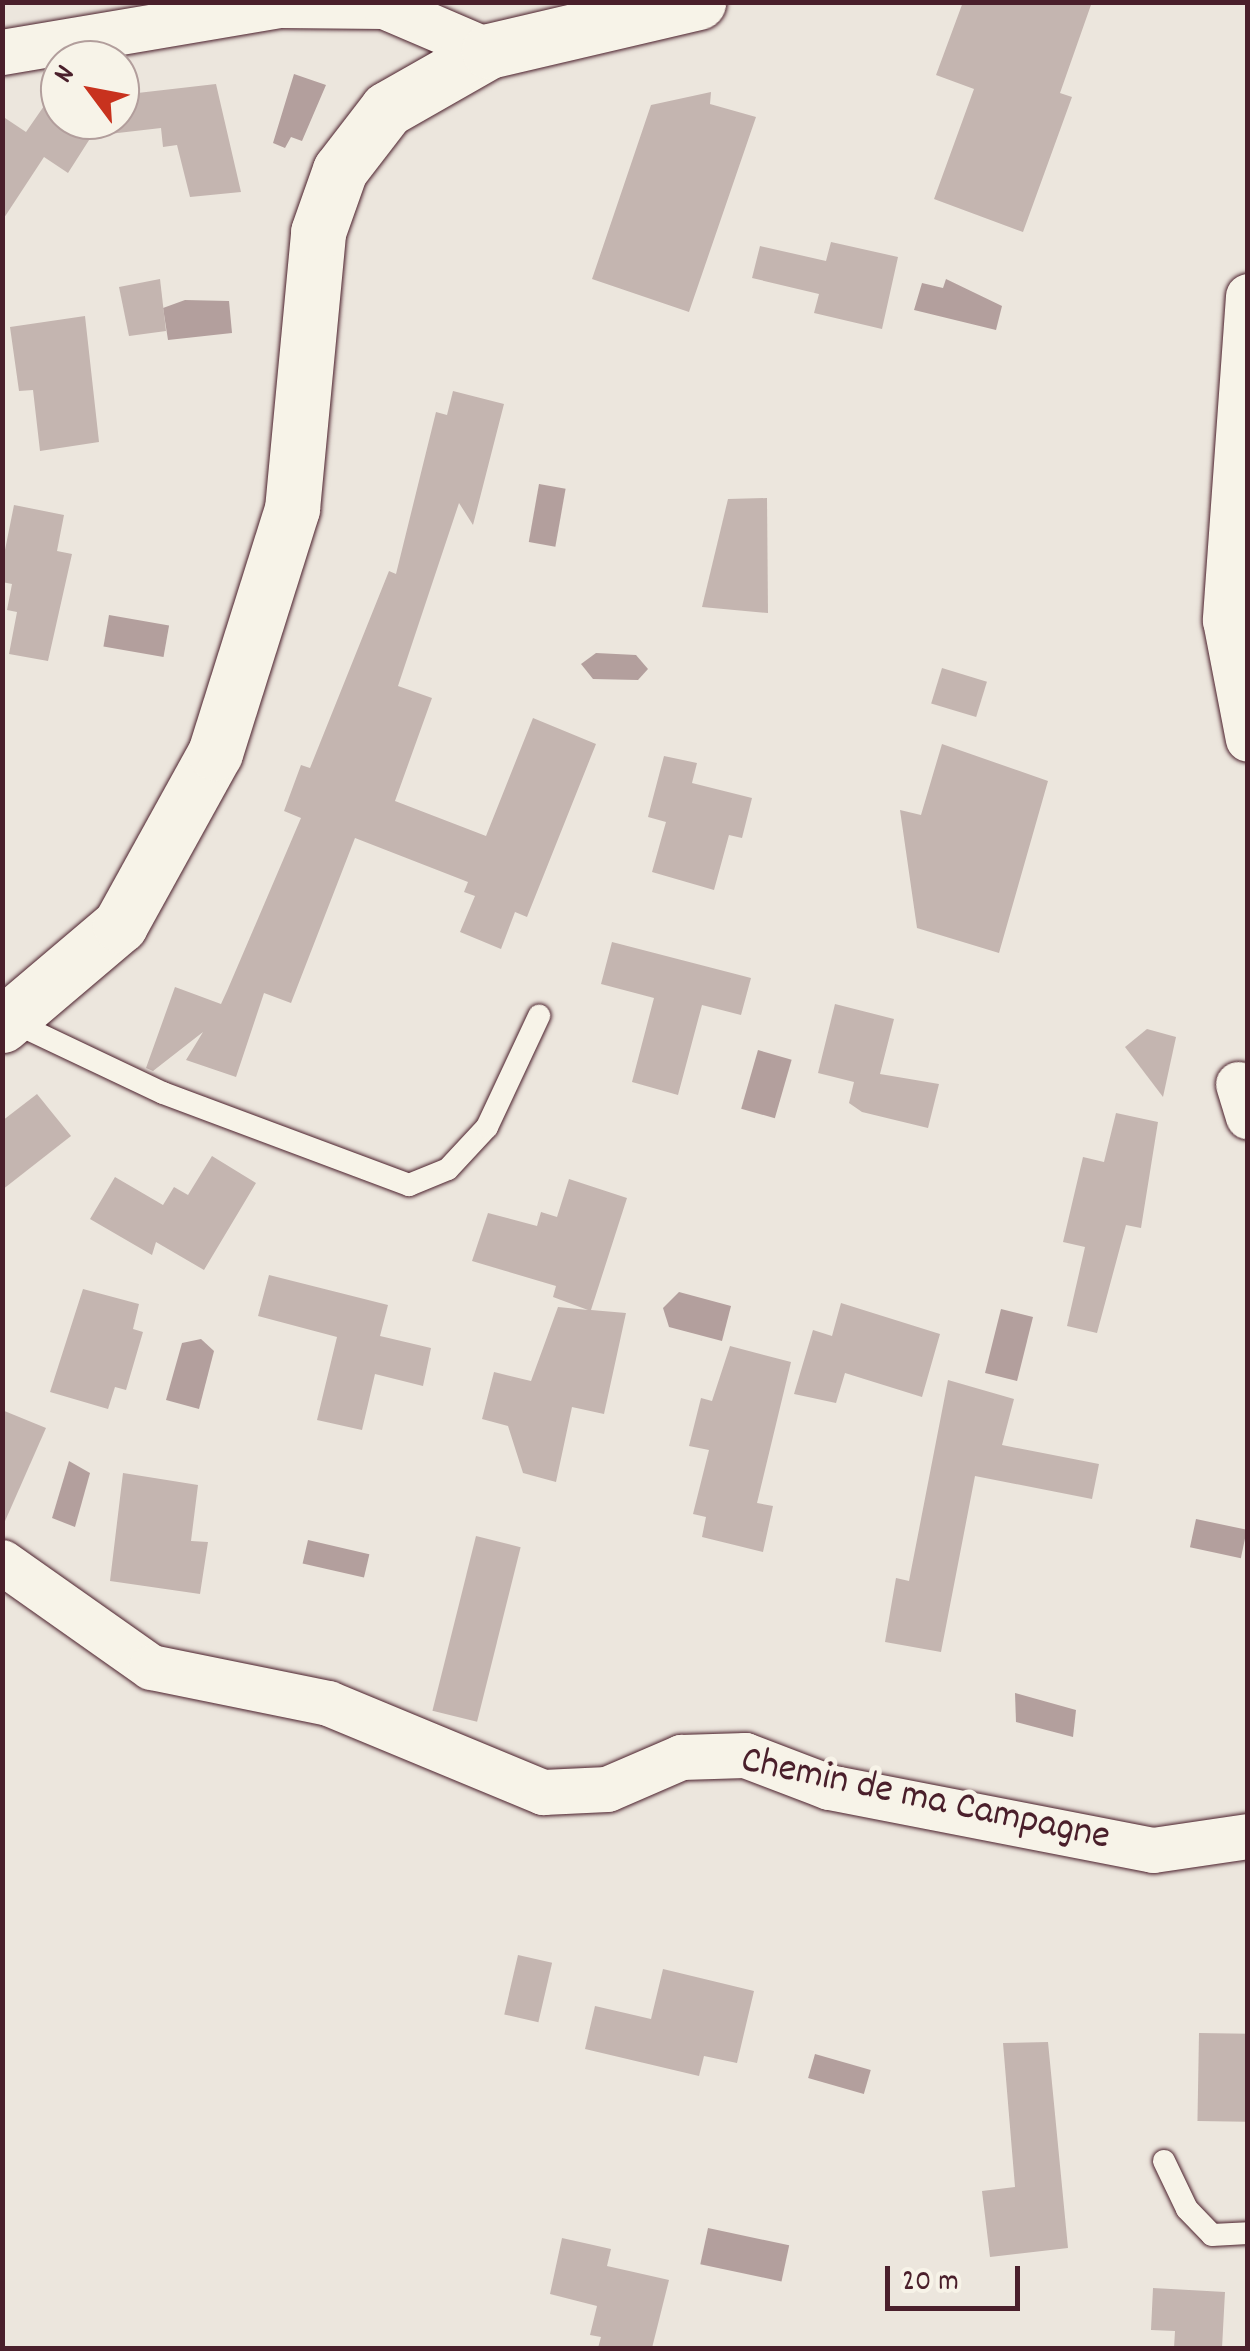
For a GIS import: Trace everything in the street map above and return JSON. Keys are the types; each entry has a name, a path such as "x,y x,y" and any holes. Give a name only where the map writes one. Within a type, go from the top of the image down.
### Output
{"street":[{"path":"2,52 279,4 384,6 479,27 698,2"},
{"path":"6,1022 120,925 215,753 292,509 318,232 340,170 387,109 479,27"},
{"path":"1248,296 1225,620 1248,739"},
{"name":"Chemin de ma Campagne","path":"2,1562 151,1667 328,1703 543,1792 607,1790 681,1757 745,1755 829,1787 1154,1850 1248,1836"}],"lane":[{"path":"6,1022 163,1093 409,1185 448,1169 487,1126 539,1016"},
{"path":"1164,2161 1187,2209 1212,2235 1248,2233"}],"shaded area":[{"path":"294,74 326,85 302,141 291,137 285,148 273,143"},
{"path":"946,279 1002,306 996,330 914,310 922,283 943,288"},
{"path":"185,300 229,301 232,333 168,340 163,308"},
{"path":"539,484 566,489 555,547 529,542"},
{"path":"109,615 169,626 164,657 103,647"},
{"path":"596,653 636,655 648,669 638,680 593,679 581,664"},
{"path":"758,1050 792,1060 775,1118 741,1109"},
{"path":"679,1292 731,1306 722,1341 669,1327 663,1308"},
{"path":"1001,1309 1033,1317 1017,1381 985,1373"},
{"path":"201,1339 214,1351 199,1409 166,1400 182,1343"},
{"path":"69,1461 90,1473 75,1527 52,1518"},
{"path":"1196,1519 1247,1530 1241,1558 1190,1547"},
{"path":"308,1540 369,1554 364,1578 303,1563"},
{"path":"1015,1693 1076,1710 1073,1737 1016,1722"},
{"path":"815,2054 871,2070 864,2094 808,2078"},
{"path":"708,2228 789,2245 781,2281 700,2264"}],"building":[{"path":"963,2 1092,2 1060,93 1072,97 1023,232 934,199 974,89 936,75"},
{"path":"216,84 241,192 190,197 177,145 163,147 161,128 140,130 140,93"},
{"path":"711,92 710,104 756,117 689,312 592,279 651,105"},
{"path":"40,112 40,140 89,140 68,173 44,157 2,221 2,116 26,132"},
{"path":"831,242 898,257 882,329 814,313 819,294 752,278 760,246 826,261"},
{"path":"160,279 166,331 129,336 119,287"},
{"path":"85,316 99,442 40,451 33,390 19,391 10,327"},
{"path":"453,391 504,404 473,525 459,503 398,686 432,698 395,801 486,836 533,718 596,744 527,917 515,912 501,949 460,932 475,896 464,892 468,882 355,838 291,1003 264,993 236,1077 186,1060 203,1032 153,1071 146,1068 175,987 221,1004 227,991 301,818 284,811 301,765 310,768 389,571 396,574 436,412 447,415"},
{"path":"767,498 768,613 702,607 728,499"},
{"path":"14,505 64,515 57,551 72,554 48,661 9,654 17,612 7,610 12,584 2,582 2,565"},
{"path":"942,668 987,682 976,717 931,703"},
{"path":"942,744 1048,781 999,953 917,928 900,810 921,815"},
{"path":"664,756 697,763 692,783 752,798 742,838 729,835 714,890 652,872 666,822 648,817"},
{"path":"612,942 751,978 741,1015 702,1005 678,1095 632,1082 654,998 601,984"},
{"path":"835,1004 894,1019 880,1074 939,1084 928,1128 862,1112 849,1103 854,1082 818,1073"},
{"path":"1147,1029 1176,1037 1163,1097 1125,1047"},
{"path":"37,1094 71,1136 2,1190 2,1121"},
{"path":"1116,1113 1158,1122 1141,1228 1126,1225 1097,1333 1067,1326 1085,1247 1063,1242 1083,1157 1104,1162"},
{"path":"212,1156 256,1183 204,1270 156,1242 152,1255 90,1219 115,1177 163,1205 174,1187 188,1195"},
{"path":"569,1179 627,1198 591,1310 626,1313 604,1414 572,1407 556,1482 523,1473 508,1426 482,1419 494,1372 531,1381 558,1307 588,1310 553,1297 556,1286 472,1261 488,1213 537,1226 541,1212 557,1217"},
{"path":"269,1275 388,1305 380,1336 431,1348 423,1386 375,1374 362,1430 317,1420 337,1337 258,1316"},
{"path":"83,1289 139,1304 133,1329 143,1332 126,1390 115,1387 108,1409 50,1392"},
{"path":"841,1303 940,1334 922,1397 845,1373 836,1403 794,1394 813,1330 832,1336"},
{"path":"730,1346 791,1362 757,1503 773,1506 763,1552 702,1537 706,1517 693,1514 709,1450 689,1446 701,1398 712,1401"},
{"path":"948,1380 1014,1399 1002,1445 1099,1464 1092,1499 975,1476 941,1652 885,1642 896,1578 909,1581"},
{"path":"2,1410 46,1428 2,1528"},
{"path":"123,1473 198,1485 191,1541 208,1542 200,1594 110,1581"},
{"path":"476,1536 521,1547 477,1722 432,1711"},
{"path":"518,1955 552,1963 538,2022 504,2014"},
{"path":"663,1969 754,1991 737,2063 704,2056 699,2076 585,2049 595,2006 651,2019"},
{"path":"1199,2033 1248,2034 1246,2122 1197,2121"},
{"path":"1048,2042 1068,2248 990,2257 982,2191 1015,2187 1003,2043"},
{"path":"562,2238 611,2249 607,2266 669,2280 652,2348 598,2348 601,2337 590,2335 597,2306 550,2294"},
{"path":"1153,2288 1225,2292 1222,2348 1174,2348 1175,2331 1151,2330"}]}
